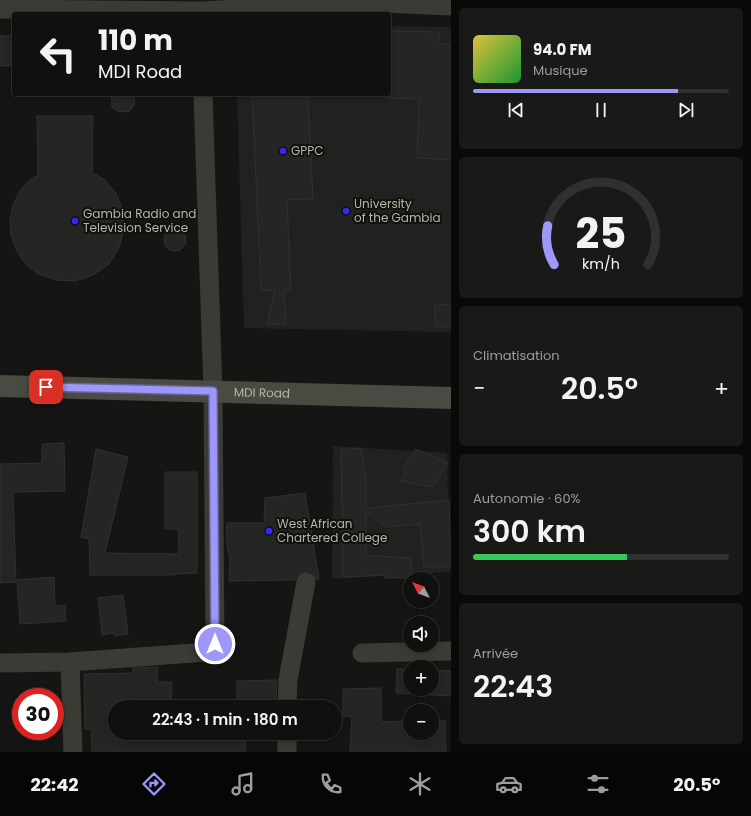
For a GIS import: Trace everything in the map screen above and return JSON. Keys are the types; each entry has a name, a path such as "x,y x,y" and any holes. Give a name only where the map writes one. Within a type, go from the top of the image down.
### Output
{"street":[{"path":"0,9 201,8 361,2 451,6"},
{"path":"0,663 70,662 207,652 211,650 215,644 213,391 203,96"},
{"name":"MDI Road","path":"0,386 451,398"},
{"path":"287,700 288,680 306,582"},
{"path":"362,653 451,651"},
{"path":"70,662 73,752"},
{"path":"286,752 287,740"}],"shaded area":[{"name":"University of the Gambia","path":"391,26 451,27 451,332 244,328 237,96 391,96"},
{"path":"333,446 447,453 450,572 403,572 403,575 332,579"}],"building":[{"path":"391,31 439,32 439,44 451,44 451,160 417,158 419,99 389,98 389,96 391,96"},
{"path":"0,36 12,36 12,66 0,66"},
{"path":"111,96 135,96 134,106 128,112 117,111 112,107"},
{"name":"GPPC","path":"252,96 308,96 313,199 287,200 291,290 284,290 286,324 267,325 275,290 261,291"},
{"path":"37,116 93,116 92,173 104,179 116,193 123,211 124,229 119,248 109,264 93,275 75,281 56,280 38,274 24,262 16,249 11,235 10,220 13,205 20,191 30,180 38,175"},
{"path":"175,229 183,232 186,240 183,248 175,251 167,248 164,240 167,232"},
{"path":"435,304 451,305 451,327 435,327"},
{"path":"64,443 65,491 13,492 16,582 0,583 0,464 42,463 42,444"},
{"path":"361,448 366,475 366,508 449,500 451,567 424,567 420,524 387,527 366,512 366,555 410,558 412,572 403,572 403,578 385,578 384,575 343,577 341,450"},
{"path":"96,449 128,457 105,553 179,554 178,529 165,529 165,472 197,472 197,573 174,575 90,575 89,539 81,537"},
{"path":"416,449 448,463 432,487 400,481 405,475 403,469"},
{"name":"West African Chartered College","path":"305,493 319,579 316,579 313,574 308,571 298,575 295,580 229,581 230,560 226,539 227,523 264,523 265,498"},
{"path":"54,577 55,606 65,605 66,621 20,624 17,580"},
{"path":"123,595 128,634 114,636 114,633 102,635 98,598"},
{"path":"158,667 157,682 172,682 171,700 108,700 108,740 246,740 245,752 92,752 91,729 85,729 84,674 133,673 133,668"},
{"path":"397,669 403,669 403,693 396,693"},
{"path":"439,670 451,671 451,696 439,695"},
{"path":"277,680 276,700 237,700 237,681"},
{"path":"381,688 381,722 403,721 403,740 439,740 439,720 445,720 446,752 350,752 352,716 343,717 343,689"}],"place":[{"name":"GPPC","path":"283,151"},
{"name":"University of the Gambia","path":"346,211"},
{"name":"Gambia Radio and Television Service","path":"75,221"},
{"name":"West African Chartered College","path":"269,531"}],"route":[{"path":"46,387 213,391 215,644"}]}
